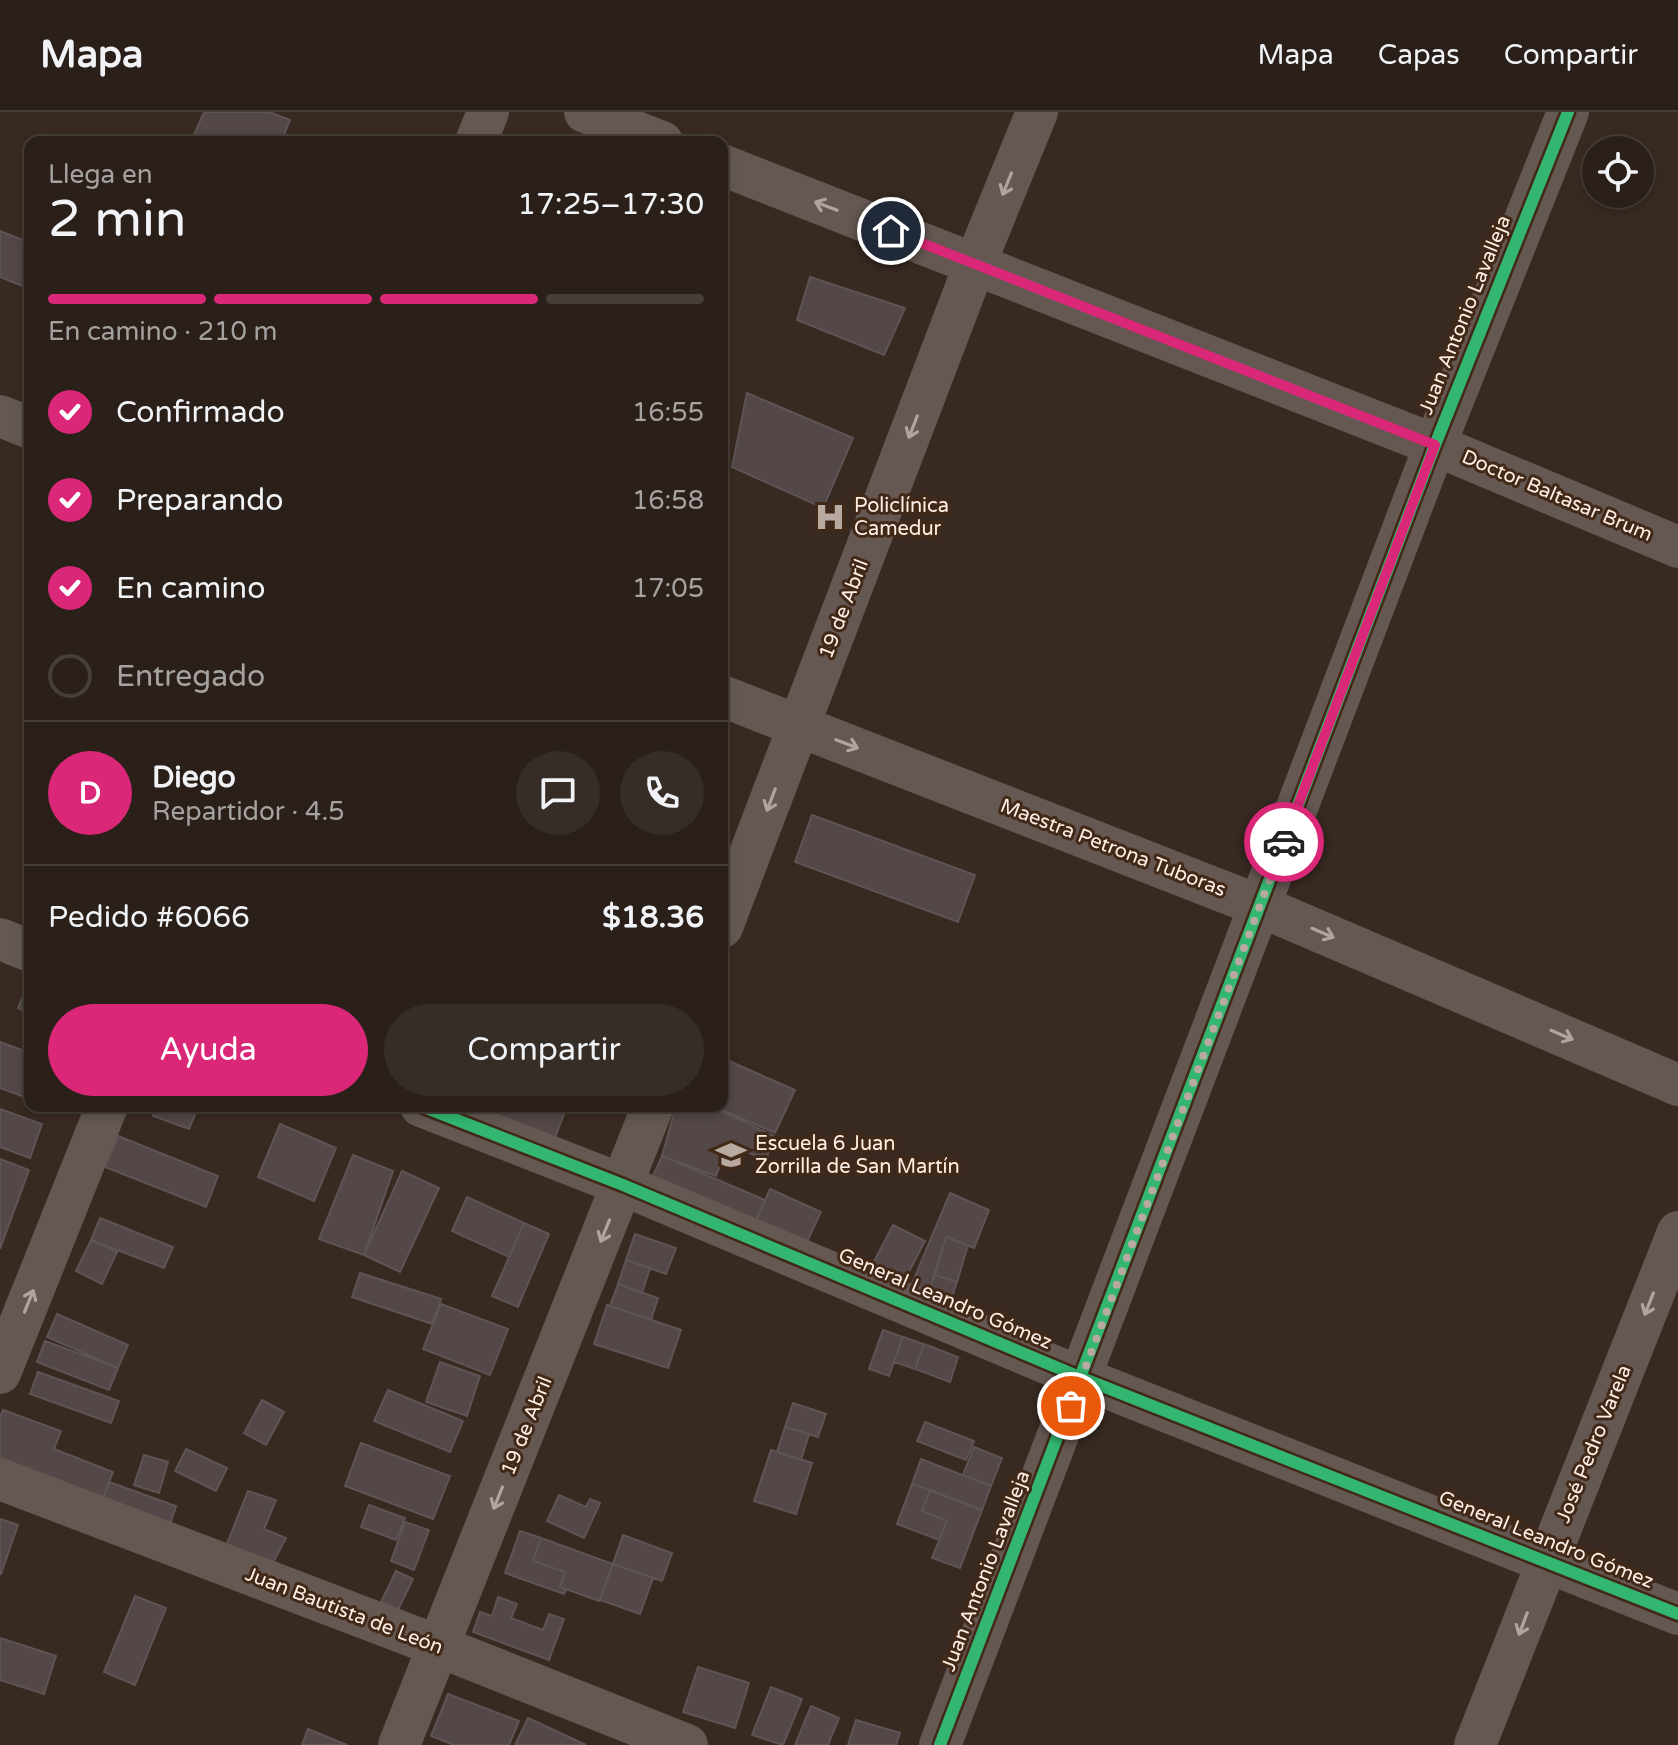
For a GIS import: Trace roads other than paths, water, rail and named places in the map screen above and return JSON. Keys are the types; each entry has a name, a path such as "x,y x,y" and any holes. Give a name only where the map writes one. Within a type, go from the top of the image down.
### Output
{"street":[{"path":"478,136 488,112"},
{"path":"585,112 647,136"},
{"name":"19 de Abril","path":"728,911 975,264 1037,112"},
{"name":"Juan Antonio Lavalleja","path":"940,1745 1435,445 1568,112"},
{"name":"Doctor Baltasar Brum","path":"728,167 1435,445 1678,547"},
{"path":"0,416 24,426"},
{"name":"Maestra Petrona Tuboras","path":"728,698 1260,906 1678,1085"},
{"path":"0,939 24,949"},
{"path":"0,1373 105,1112"},
{"name":"General Leandro Gómez","path":"436,1112 623,1185 1082,1378 1678,1614"},
{"name":"19 de Abril","path":"399,1745 651,1112"},
{"name":"José Pedro Varela","path":"1475,1745 1678,1232"},
{"name":"Juan Bautista de León","path":"0,1479 438,1646 687,1745"}],"place":[{"name":"Policlínica Camedur","path":"830,517"},
{"name":"Escuela 6 Juan Zorrilla de San Martín","path":"731,1155"}]}
